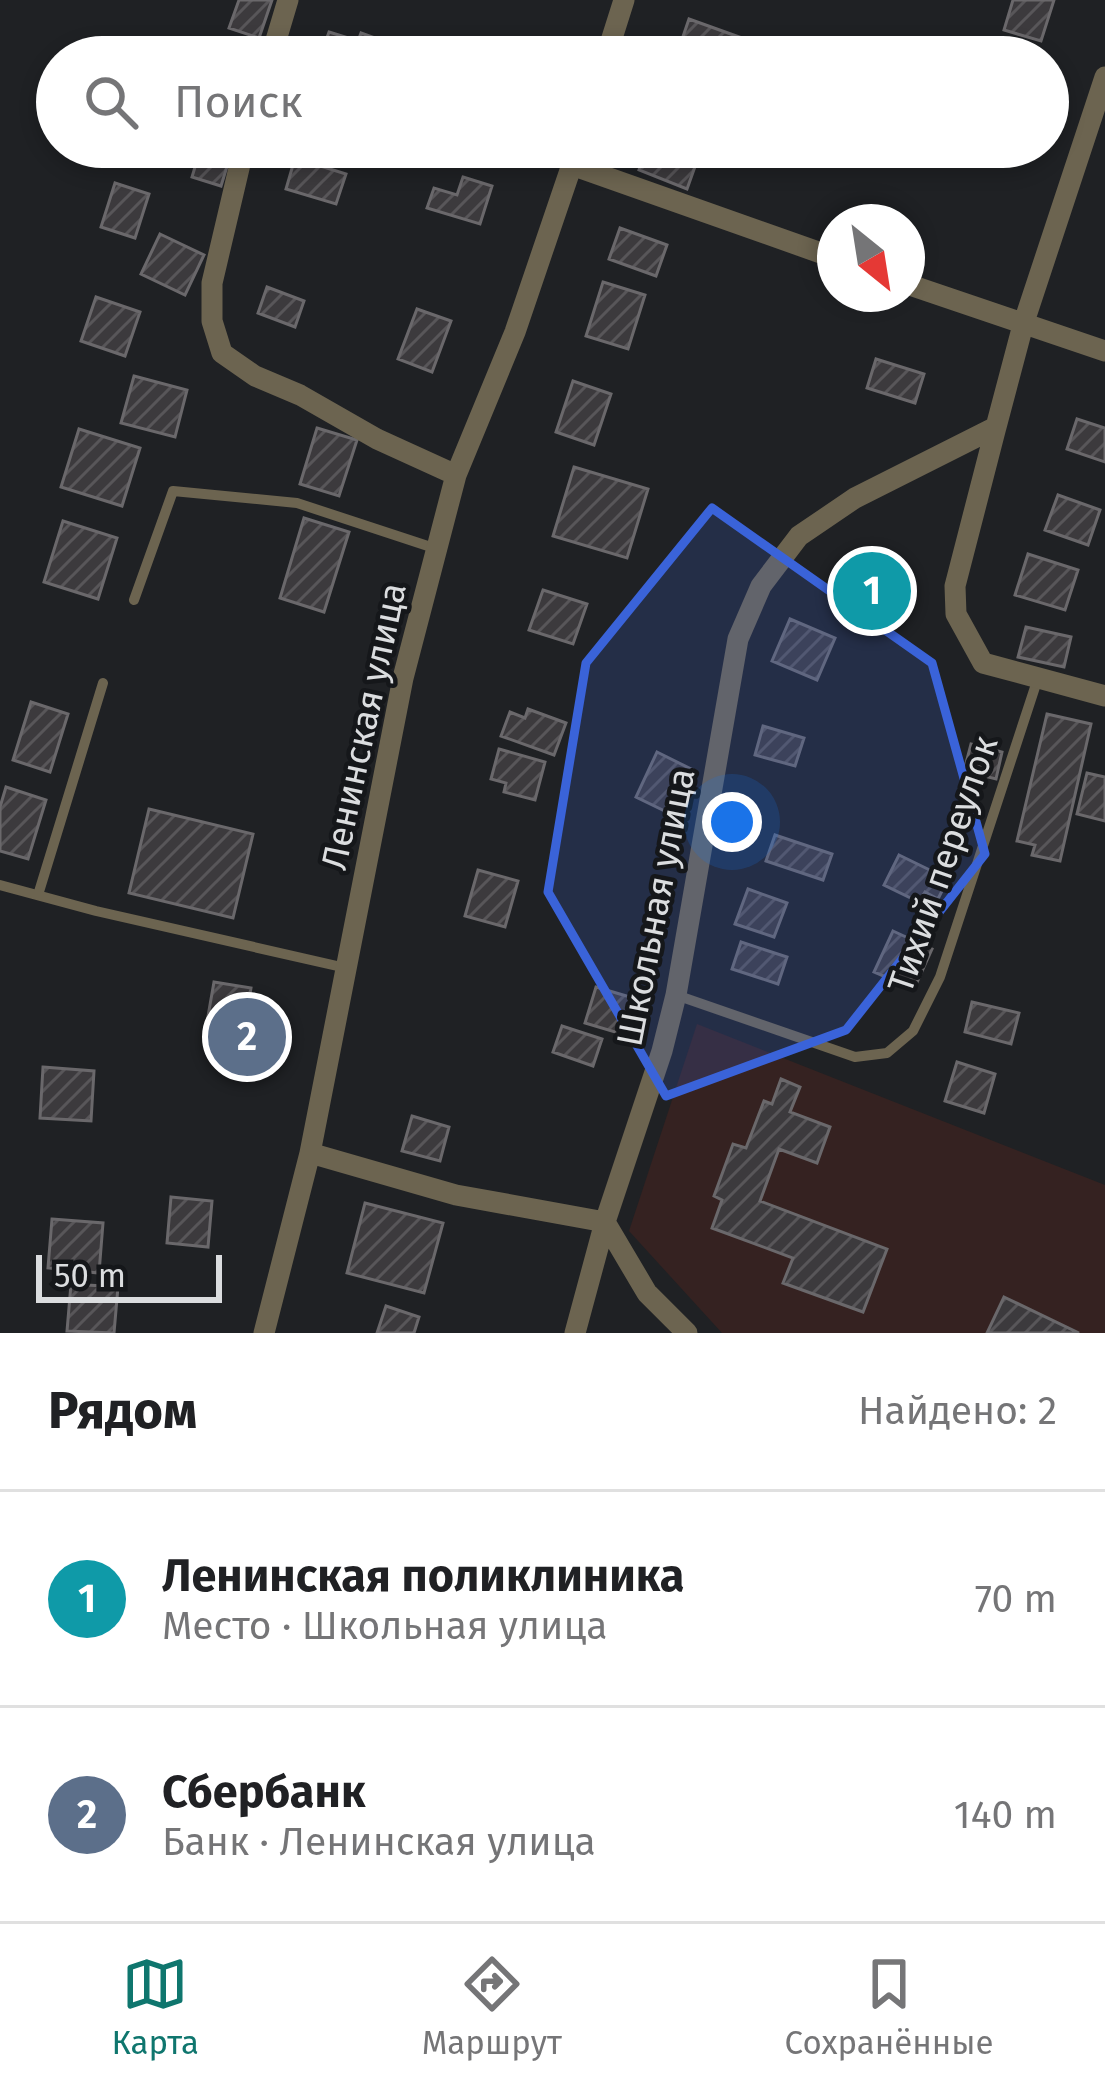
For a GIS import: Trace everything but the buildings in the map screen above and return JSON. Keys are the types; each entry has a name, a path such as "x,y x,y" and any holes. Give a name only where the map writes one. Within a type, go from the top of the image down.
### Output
{"street":[{"path":"277,36 288,0"},
{"path":"613,36 624,0"},
{"path":"1105,77 1023,325 955,586 956,614 983,663 1105,696"},
{"path":"239,168 212,284 212,321 222,352 255,376 456,475"},
{"name":"Ленинская улица","path":"264,1333 310,1153 403,678 436,549 456,475 515,332 571,168"},
{"path":"606,168 817,251"},
{"path":"925,290 1105,351"},
{"name":"Школьная улица","path":"574,1333 662,1052 738,639 761,586 799,536 855,498 996,427"},
{"path":"310,1153 456,1195 605,1222 647,1293 687,1333"}],"lane":[{"path":"134,600 172,490 297,503 436,549"},
{"name":"Тихий переулок","path":"676,995 855,1058 886,1053 913,1031 940,977 1038,678"},
{"path":"38,895 103,683"},
{"path":"0,885 346,968"}],"highlighted area":[{"path":"712,508 932,663 985,854 846,1030 666,1096 548,892 586,663"}],"shaded area":[{"path":"697,1024 1105,1185 1105,1333 722,1333 629,1231"}],"place":[{"name":"Ленинская поликлиника","path":"872,591"},
{"name":"Сбербанк","path":"247,1037"}]}
